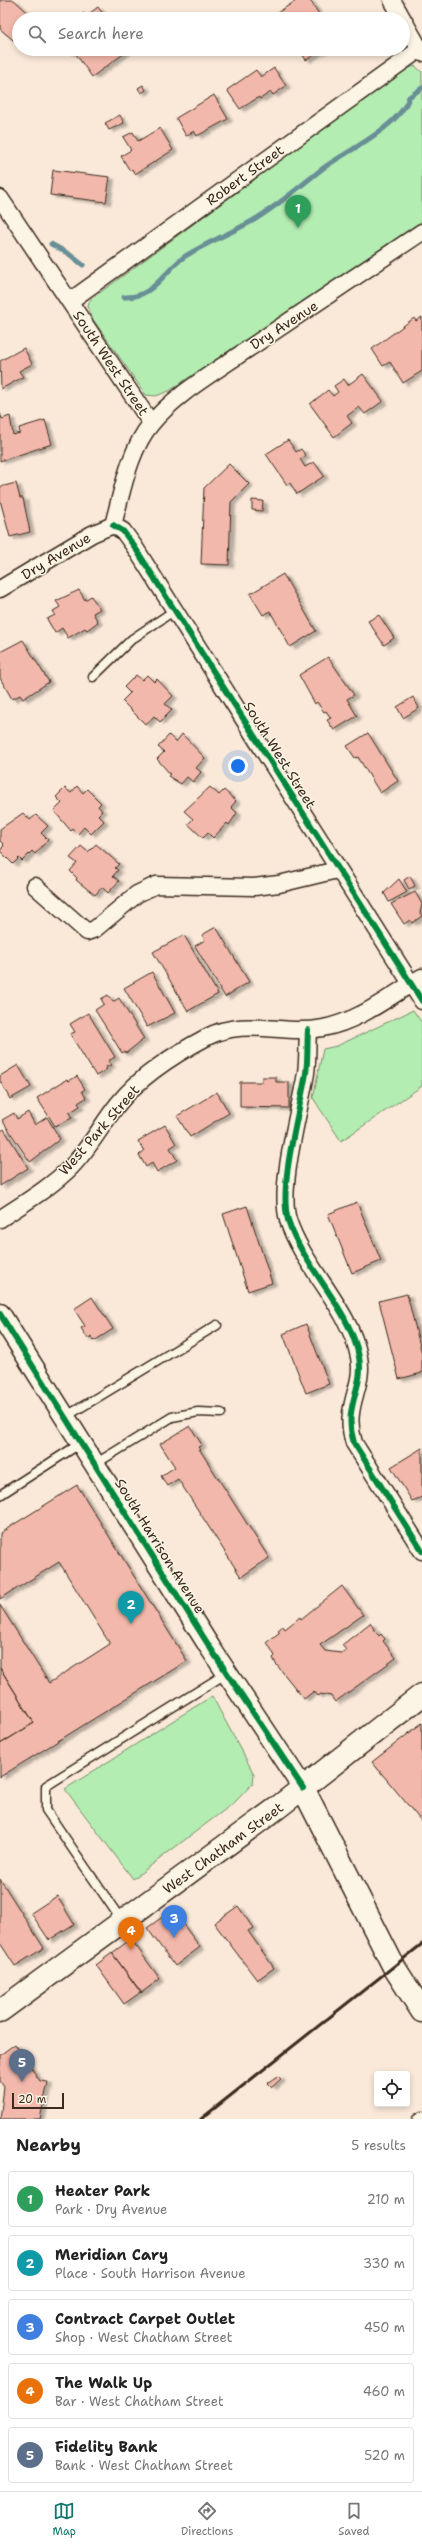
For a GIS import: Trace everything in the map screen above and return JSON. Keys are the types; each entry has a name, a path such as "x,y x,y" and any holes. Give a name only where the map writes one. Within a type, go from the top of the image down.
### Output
{"main road":[{"name":"West Chatham Street","path":"0,2011 303,1788 422,1695"},
{"name":"South Harrison Avenue","path":"303,1788 394,1967 422,2011"}],"street":[{"path":"392,0 399,12"},
{"path":"410,32 421,51"},
{"name":"Robert Street","path":"70,301 421,51"},
{"name":"South West Street","path":"0,198 151,423 141,438 113,525 129,538 337,870 416,981 422,1001"},
{"name":"Dry Avenue","path":"151,423 178,398 215,371 422,232"},
{"name":"Dry Avenue","path":"0,589 92,534 113,525"},
{"path":"35,886 87,932 95,929 137,894 156,885 254,886 279,884 337,870"},
{"name":"West Park Street","path":"0,1218 68,1170 126,1095 159,1067 194,1044 223,1030 238,1027 308,1030 339,1024 358,1016 416,981"},
{"path":"308,1030 306,1071 285,1186 288,1219 299,1244 341,1314 353,1338 359,1357 360,1374 349,1414 349,1430 354,1443 422,1550"},
{"name":"South Harrison Avenue","path":"0,1314 94,1465 227,1673 303,1788"}],"lane":[{"path":"93,677 132,639 175,610"},
{"path":"64,1417 217,1325"},
{"path":"94,1465 172,1417 198,1412 221,1413"},
{"path":"0,1495 81,1443"},
{"path":"122,1922 46,1810 46,1786 227,1673"},
{"path":"417,2119 422,2116"}],"green space":[{"path":"415,66 422,72 422,221 169,391 156,396 146,395 92,318 88,306 90,300 403,70"},
{"path":"413,1010 422,1023 422,1086 341,1141 313,1098 323,1049 337,1046"},
{"path":"212,1696 254,1774 253,1783 235,1802 133,1879 65,1789"}],"building":[{"path":"0,0 14,0 27,12 12,12 12,39 0,29"},
{"path":"297,0 310,0 318,12 279,12"},
{"path":"98,7 102,12 91,12"},
{"path":"77,56 120,56 92,77"},
{"path":"303,56 313,56 306,60"},
{"path":"274,68 286,86 273,95 271,92 260,99 259,97 240,109 227,90 256,70 261,77"},
{"path":"143,85 146,90 141,93 138,88"},
{"path":"214,95 228,119 197,136 194,131 186,136 176,118"},
{"path":"120,115 124,123 109,130 105,123"},
{"path":"160,128 173,150 135,174 132,169 130,171 121,156 131,150 123,137 133,132 138,141"},
{"path":"53,170 110,177 106,202 50,195"},
{"path":"422,317 422,371 403,383 390,362 383,366 372,349 414,318 416,321"},
{"path":"24,348 32,364 19,371 23,377 1,389 0,361"},
{"path":"363,374 383,401 365,414 359,407 347,416 352,423 334,437 310,404 328,390 333,396 338,392 334,386 344,379 348,385"},
{"path":"0,413 2,419 10,416 13,435 20,433 19,428 45,420 52,444 0,461"},
{"path":"288,440 296,452 301,449 306,456 300,459 305,467 314,462 324,476 297,494 290,483 287,485 266,454"},
{"path":"229,464 249,484 231,502 229,565 201,564 204,488"},
{"path":"16,483 20,498 23,498 30,532 10,537 0,500 0,487"},
{"path":"252,500 263,501 262,511 252,510"},
{"path":"283,574 316,631 290,647 270,611 263,615 250,594"},
{"path":"79,590 85,600 91,596 100,609 93,613 98,622 87,630 85,628 68,638 62,628 55,633 47,619 55,615 53,611 60,607 56,601"},
{"path":"379,615 394,638 384,645 368,621"},
{"path":"23,640 49,682 23,699 20,695 12,699 0,678 0,652"},
{"path":"328,657 354,695 347,699 357,716 334,730 327,720 331,718 326,711 324,712 317,702 315,704 299,675"},
{"path":"136,675 142,680 147,675 154,682 157,679 173,696 165,704 172,710 160,722 154,716 146,725 122,701 130,693 124,687"},
{"path":"413,697 419,708 403,718 397,707"},
{"path":"368,733 398,781 380,793 358,757 355,758 347,746"},
{"path":"182,734 205,758 196,768 201,772 193,782 187,777 181,784 168,776 170,774 157,759 164,752 158,747 169,735 176,742"},
{"path":"77,786 83,793 87,789 101,803 98,806 102,811 98,815 104,821 91,834 84,827 78,834 73,829 71,831 54,811 62,803 56,797 65,788 71,793"},
{"path":"210,787 219,795 224,790 236,801 231,807 237,813 229,825 227,823 213,838 208,833 203,838 188,824 193,819 184,811"},
{"path":"23,813 30,820 36,815 48,826 41,833 48,840 35,854 32,851 22,861 19,858 13,864 0,851 4,845 0,841 0,829"},
{"path":"96,844 119,864 115,868 118,870 113,876 119,881 108,893 102,887 95,895 76,880 77,878 70,871 77,863 70,858 81,846 88,852"},
{"path":"410,876 415,886 409,889 404,880"},
{"path":"399,879 407,892 389,902 384,893"},
{"path":"415,892 422,904 420,913 422,916 412,923 410,920 404,924 391,904"},
{"path":"216,927 249,982 225,997 195,946 205,940 202,935"},
{"path":"184,935 218,994 188,1011 153,952"},
{"path":"152,972 175,1013 147,1027 124,988"},
{"path":"108,995 113,1002 119,998 144,1039 126,1053 125,1051 122,1053 95,1010 104,1004 101,999"},
{"path":"88,1013 115,1057 108,1061 111,1065 106,1067 107,1069 96,1076 70,1034 75,1032 70,1024"},
{"path":"18,1065 31,1087 10,1099 0,1081 0,1076"},
{"path":"77,1076 85,1089 82,1091 86,1098 78,1103 80,1106 69,1113 72,1118 55,1126 37,1098 67,1079 69,1081"},
{"path":"262,1077 276,1077 276,1082 289,1082 289,1108 240,1107 240,1082 262,1082"},
{"path":"217,1092 229,1113 190,1137 177,1116"},
{"path":"28,1112 35,1125 47,1117 60,1139 30,1162 2,1120 14,1113 17,1119"},
{"path":"165,1125 176,1144 170,1148 177,1160 157,1172 152,1163 146,1167 139,1155 144,1151 138,1141"},
{"path":"4,1129 28,1168 0,1186 0,1132"},
{"path":"357,1202 381,1261 352,1273 328,1214"},
{"path":"247,1206 272,1283 248,1291 223,1214"},
{"path":"407,1294 422,1354 422,1373 399,1379 379,1301"},
{"path":"92,1297 113,1329 94,1341 91,1336 88,1339 81,1328 85,1326 74,1309"},
{"path":"306,1324 329,1384 306,1393 283,1334"},
{"path":"190,1426 202,1445 198,1447 269,1558 241,1577 178,1479 167,1486 161,1476 175,1467 160,1444"},
{"path":"422,1448 422,1497 412,1501 391,1467"},
{"path":"77,1485 187,1661 0,1777 0,1744 34,1723 0,1668 0,1605 49,1683 110,1644 59,1562 0,1599 0,1533"},
{"path":"342,1586 363,1615 320,1645 325,1651 341,1653 346,1650 342,1645 370,1623 379,1636 381,1634 385,1639 383,1641 396,1658 335,1702 331,1696 321,1694 318,1696 314,1691 304,1699 276,1664 273,1658 275,1656 267,1642 280,1632 278,1630 283,1626 285,1629 300,1617 301,1619"},
{"path":"0,1668 34,1723 0,1744"},
{"path":"422,1723 422,1822 372,1762"},
{"path":"0,1879 44,1948 15,1966 0,1943"},
{"path":"57,1896 74,1924 49,1940 31,1913"},
{"path":"238,1906 253,1928 248,1931 274,1968 257,1980 214,1923"},
{"path":"172,1910 200,1947 175,1966 147,1928"},
{"path":"131,1939 160,1979 141,1993 112,1953"},
{"path":"112,1953 141,1992 124,2004 96,1965"},
{"path":"15,2044 40,2081 48,2082 40,2119 0,2119 4,2087 0,2081 0,2055"},
{"path":"278,2076 281,2079 272,2087 268,2083"}],"waterway":[{"path":"124,297 143,294 157,283 184,257 254,220 272,208 322,169 384,128 404,108 409,97 422,88"},
{"path":"51,244 69,254 83,265"}],"railway":[{"path":"201,2119 422,1944"}],"cycle path":[{"path":"113,525 123,531 134,546 422,1001"},
{"path":"308,1030 306,1073 288,1168 286,1188 288,1220 304,1254 337,1305 354,1339 359,1357 360,1368 351,1418 351,1430 354,1443 422,1551"},
{"path":"0,1314 211,1649 303,1788"}],"place":[{"name":"Heater Park","path":"298,228"},
{"name":"Meridian Cary","path":"131,1624"},
{"name":"Contract Carpet Outlet","path":"174,1938"},
{"name":"The Walk Up","path":"131,1950"},
{"name":"Fidelity Bank","path":"22,2082"}]}
